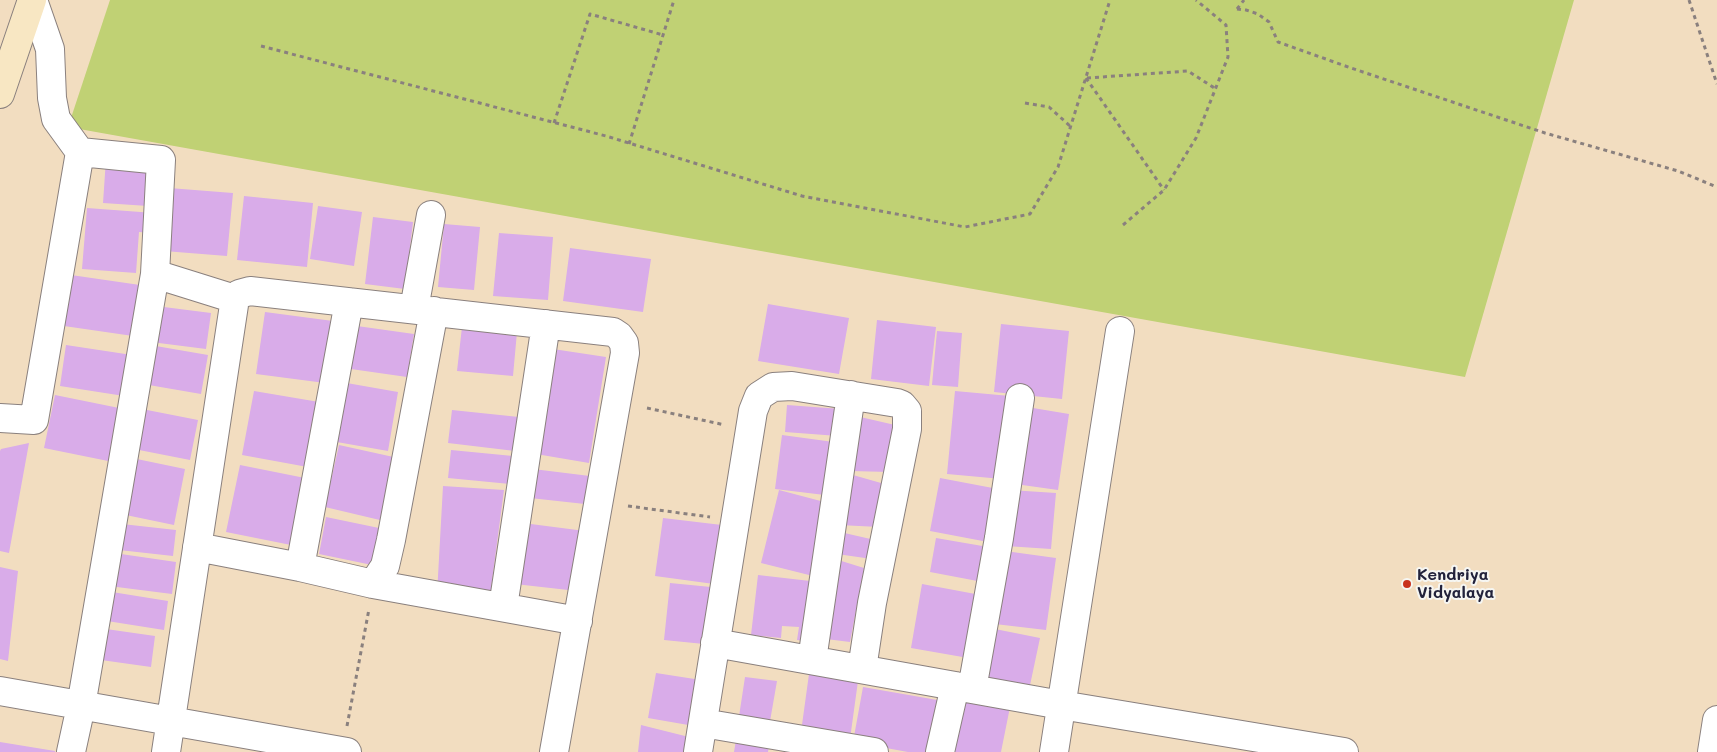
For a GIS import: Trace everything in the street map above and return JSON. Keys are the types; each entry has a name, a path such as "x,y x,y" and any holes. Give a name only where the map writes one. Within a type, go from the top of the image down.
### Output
{"main road":[{"path":"0,94 33,0"}],"street":[{"path":"0,418 34,420 80,152 56,119 52,98 50,49 33,0"},
{"path":"71,752 81,706 155,274 161,160 80,152"},
{"path":"373,584 385,566 391,540 424,310 431,215"},
{"path":"155,274 235,298"},
{"path":"166,752 235,298 239,294 250,290 613,332 624,343 625,353 554,752"},
{"path":"300,567 349,302"},
{"path":"503,607 546,324"},
{"path":"1054,752 1120,331"},
{"path":"698,752 753,411 760,396 774,387 792,386 896,403 902,405 907,411 908,417 872,603 862,669"},
{"path":"812,660 851,396"},
{"path":"940,752 963,688 999,538 1020,398"},
{"path":"197,547 300,567 373,584 578,621"},
{"path":"715,643 1061,705 1213,741 1344,752"},
{"path":"0,691 294,747 345,752"},
{"path":"703,723 874,752"},
{"path":"1712,752 1717,724"}],"path":[{"path":"629,144 674,0"},
{"path":"261,46 554,123 802,196 965,228 1030,214 1058,167 1110,0"},
{"path":"1123,225 1164,190 1196,138 1228,57 1226,25 1196,0"},
{"path":"1244,0 1236,9 1258,14 1269,22 1278,42 1545,133 1678,172 1717,187"},
{"path":"1690,0 1717,84"},
{"path":"554,123 590,14 663,35"},
{"path":"1086,78 1188,71 1216,89"},
{"path":"1086,78 1164,190"},
{"path":"1025,104 1049,107 1070,126"},
{"path":"647,408 750,430"},
{"path":"628,506 735,520"},
{"path":"345,752 373,584"}],"green space":[{"path":"110,0 1574,0 1465,377 68,127"}],"building":[{"path":"106,159 151,162 148,206 103,203"},
{"path":"169,188 233,193 227,256 164,251"},
{"path":"244,196 313,203 307,267 237,260"},
{"path":"318,206 362,212 354,266 310,259"},
{"path":"87,208 154,213 152,233 139,232 136,273 82,269"},
{"path":"373,217 413,222 405,289 365,284"},
{"path":"444,224 480,227 474,290 438,287"},
{"path":"499,233 553,237 548,300 493,296"},
{"path":"570,248 651,259 643,312 563,301"},
{"path":"71,275 140,285 133,336 64,326"},
{"path":"768,304 849,318 839,374 758,361"},
{"path":"156,306 211,313 206,349 151,342"},
{"path":"265,312 333,321 325,383 256,374"},
{"path":"877,320 936,327 929,386 871,379"},
{"path":"1001,324 1069,331 1062,399 994,392"},
{"path":"357,326 414,334 407,377 351,369"},
{"path":"462,327 517,332 513,376 457,371"},
{"path":"937,331 962,333 958,387 932,385"},
{"path":"66,345 132,355 124,396 60,386"},
{"path":"150,345 208,355 201,394 143,384"},
{"path":"553,349 606,357 589,463 536,454"},
{"path":"341,382 398,392 388,451 331,441"},
{"path":"254,391 325,403 313,468 242,455"},
{"path":"955,391 1010,396 1002,479 947,474"},
{"path":"55,395 124,409 113,462 44,448"},
{"path":"787,405 841,409 838,436 785,432"},
{"path":"1027,407 1069,414 1058,490 1015,484"},
{"path":"142,409 198,420 190,460 134,449"},
{"path":"452,410 519,417 515,451 448,443"},
{"path":"856,416 895,425 890,472 850,471"},
{"path":"782,435 841,443 833,496 775,489"},
{"path":"29,443 9,553 0,551 0,451 1,449"},
{"path":"339,445 398,458 384,521 325,507"},
{"path":"451,450 513,456 510,484 448,478"},
{"path":"132,458 185,469 174,525 121,514"},
{"path":"240,465 305,478 291,545 226,532"},
{"path":"533,469 598,477 594,505 530,498"},
{"path":"846,473 888,485 879,527 839,525"},
{"path":"940,478 998,489 988,542 930,531"},
{"path":"443,486 504,490 490,596 437,594"},
{"path":"779,490 832,504 817,577 761,563"},
{"path":"1010,490 1056,493 1051,549 1006,546"},
{"path":"326,517 379,528 372,565 319,554"},
{"path":"663,518 722,525 714,584 655,576"},
{"path":"523,523 585,531 577,591 515,584"},
{"path":"122,524 176,530 173,556 119,550"},
{"path":"840,532 875,540 872,559 837,554"},
{"path":"936,538 994,548 988,583 930,572"},
{"path":"1005,551 1056,558 1046,630 995,624"},
{"path":"114,553 176,562 172,594 109,586"},
{"path":"835,559 864,568 850,642 818,638"},
{"path":"0,567 18,571 8,661 0,659"},
{"path":"758,575 819,582 812,642 797,640 799,627 782,626 781,638 751,635"},
{"path":"670,583 711,587 704,644 664,640"},
{"path":"922,584 986,596 974,659 911,648"},
{"path":"112,592 168,601 164,630 107,621"},
{"path":"990,628 1040,638 1029,690 979,680"},
{"path":"106,629 155,636 151,667 101,660"},
{"path":"656,673 701,680 694,726 648,718"},
{"path":"809,674 858,681 850,739 801,732"},
{"path":"745,677 777,681 769,727 738,723"},
{"path":"863,687 943,701 934,752 908,752 853,742"},
{"path":"959,691 1011,702 1001,752 947,752"},
{"path":"641,725 689,737 688,752 638,752"},
{"path":"737,734 770,739 768,752 734,752"},
{"path":"0,742 55,751 55,752 0,752"}],"place":[{"name":"Kendriya Vidyalaya","path":"1407,584"}]}
